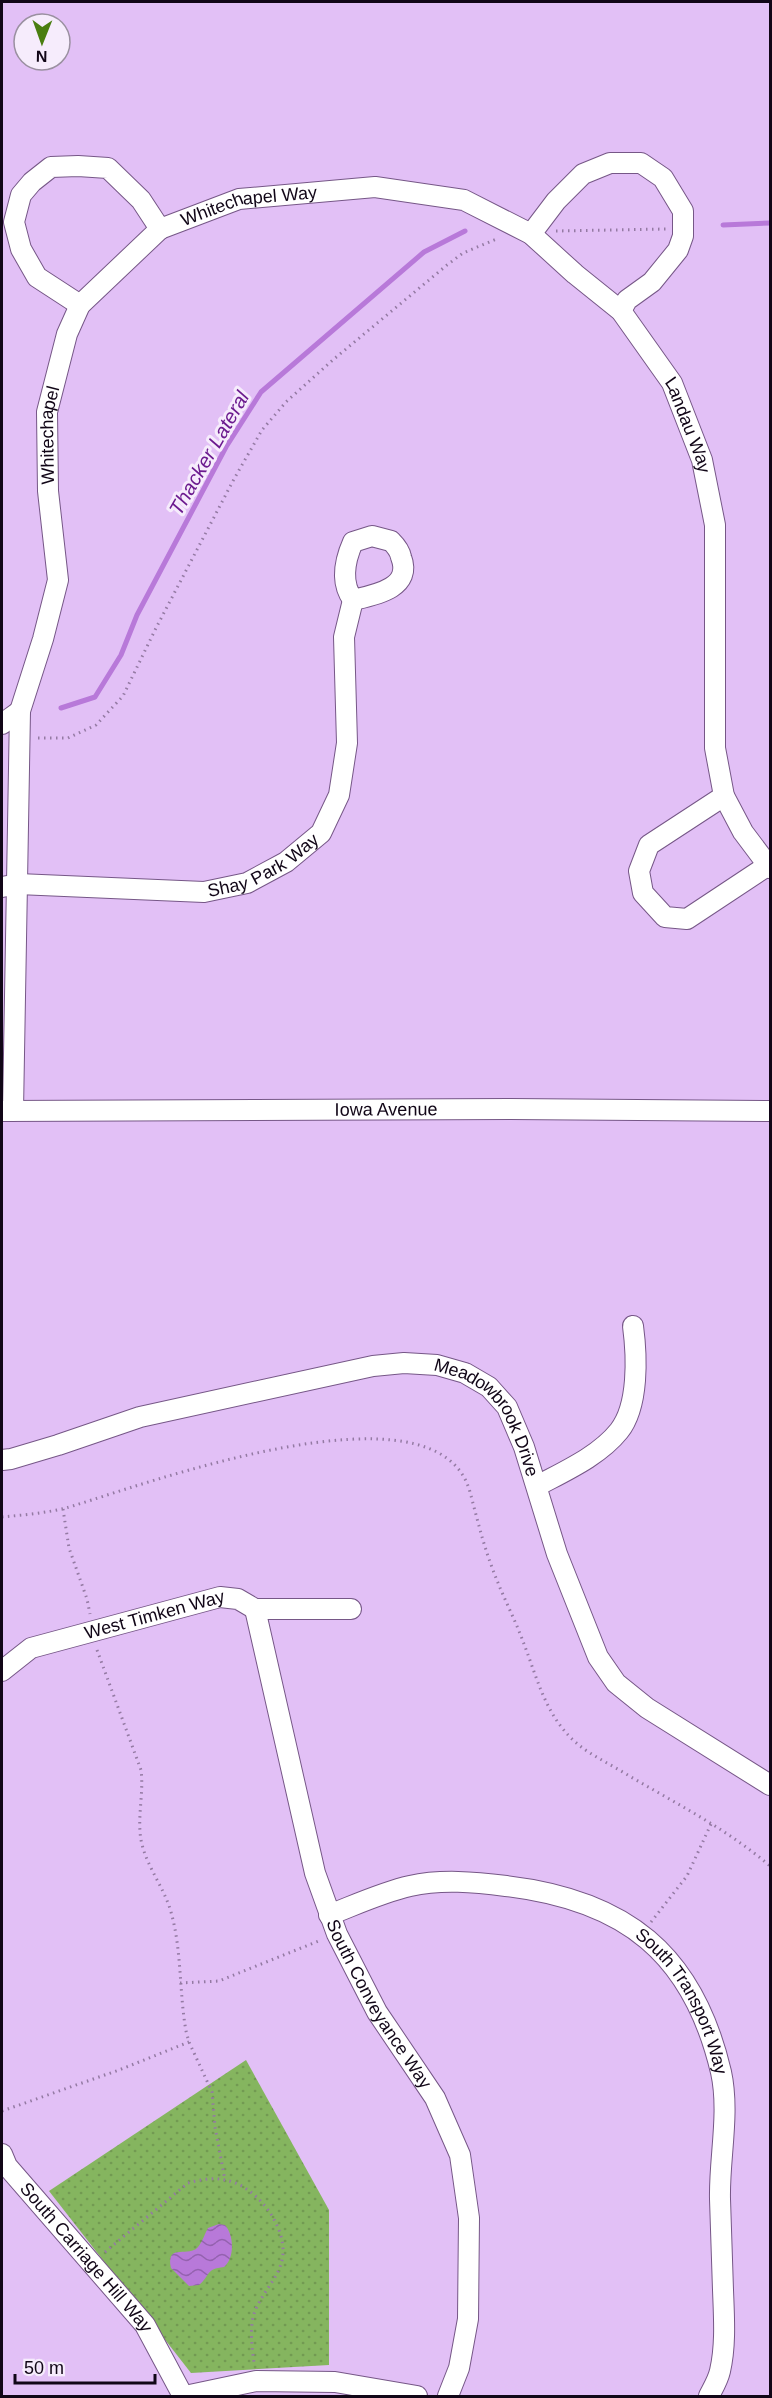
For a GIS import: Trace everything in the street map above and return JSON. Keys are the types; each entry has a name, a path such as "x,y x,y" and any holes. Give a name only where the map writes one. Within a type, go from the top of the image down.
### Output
{"street":[{"path":"531,234 556,201 583,174 610,163 641,163 663,178 682,211 683,228 678,250 652,282 627,300 621,311"},
{"name":"Whitechapel Way","path":"80,305 37,277 21,249 14,222 21,195 32,182 51,167 108,168 141,200 160,229 238,199 375,187 464,200 531,234 621,311"},
{"name":"Whitechapel","path":"7,1111 10,885 20,711 43,639 58,580 48,491 47,412 67,334 80,305 160,229"},
{"name":"Landau Way","path":"621,311 672,383 702,460 715,525 715,748 724,796 743,832 769,867"},
{"name":"Shay Park Way","path":"10,885 204,892 247,883 286,862 321,833 339,795 347,743 344,637 353,600"},
{"path":"2,724 20,711"},
{"path":"724,796 649,845 639,871 643,893 664,917 687,920 769,867"},
{"name":"Iowa Avenue","path":"7,1111 487,1109 771,1111"},
{"path":"537,1486 592,1455 620,1431 631,1404 636,1354 633,1326"},
{"name":"Meadowbrook Drive","path":"2,1460 39,1451 140,1417 373,1366 404,1363 437,1365 465,1373 489,1388 507,1407 524,1447 557,1554 598,1657 616,1683 647,1708 771,1785"},
{"name":"West Timken Way","path":"2,1671 31,1648 93,1629 220,1598 238,1599 255,1609 351,1609"},
{"name":"South Conveyance Way","path":"255,1609 315,1873 329,1915 377,2012 435,2098 460,2155 469,2218 468,2319 459,2368 448,2397"},
{"name":"South Transport Way","path":"329,1915 410,1886 448,1882 540,1890 588,1903 618,1918 642,1934 677,1969 708,2024 721,2075 724,2107 719,2178 725,2342 719,2373 709,2397"},
{"name":"South Carriage Hill Way","path":"3,2163 145,2325 184,2397"},
{"path":"184,2397 256,2380 335,2382 417,2397"}],"path":[{"path":"531,234 560,231 683,228"},
{"path":"19,738 68,738 96,725 123,696 156,628 262,430 286,402 334,359 447,265 463,253 502,237"},
{"path":"2,1517 63,1509 180,1471 240,1457 346,1438 422,1446 445,1457 459,1470 469,1487 493,1570 545,1700 557,1721 587,1752 711,1824 771,1866"},
{"path":"63,1509 67,1540 87,1599 99,1656 141,1770 143,1788 141,1837 146,1859 170,1910 174,1927 182,2011 189,2042 213,2092 214,2127 225,2180"},
{"path":"642,1934 687,1876 711,1824"},
{"path":"180,1983 219,1981 337,1934"},
{"path":"2,2111 119,2070 189,2042"},
{"path":"92,2263 188,2183 201,2180 225,2180 256,2197 268,2207 281,2237 283,2254 280,2268 254,2315 251,2336 256,2380"}],"green space":[{"path":"246,2060 329,2210 329,2365 191,2373 49,2191"}],"water":[{"path":"219,2224 225,2225 232,2240 232,2252 228,2263 224,2267 211,2271 199,2285 189,2286 171,2268 171,2256 174,2253 196,2249 208,2228"}],"waterway":[{"name":"Thacker Lateral","path":"723,225 770,223"},
{"name":"Thacker Lateral","path":"61,708 95,697 121,655 137,615 226,447 261,392 424,252 465,231"}]}
